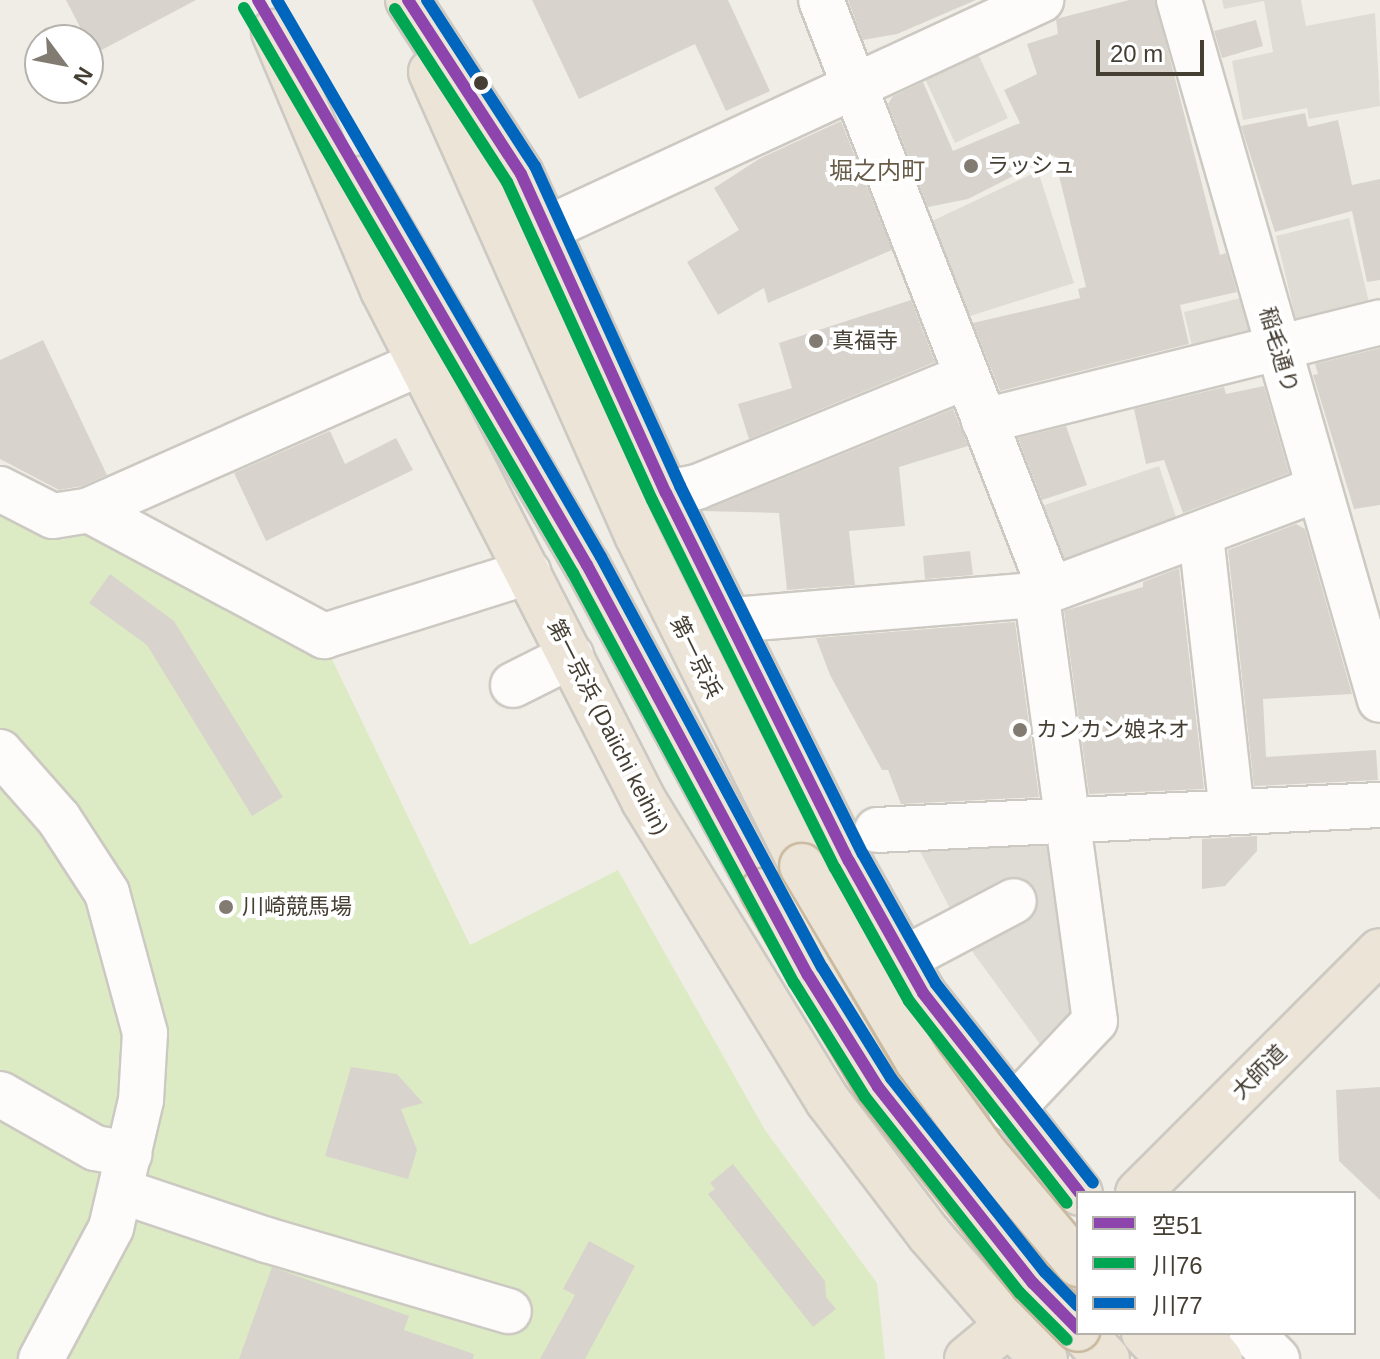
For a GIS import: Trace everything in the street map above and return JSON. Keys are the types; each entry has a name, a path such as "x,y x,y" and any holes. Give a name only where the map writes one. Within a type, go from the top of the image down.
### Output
{"highway":[{"name":"第一京浜","path":"401,0 488,210 630,521 802,866 917,1060 983,1151 1076,1262"},
{"path":"408,0 521,174 666,493 849,861 923,993 1011,1110 1078,1191"},
{"path":"266,16 587,565 763,891 878,1087 1033,1283 1076,1327"},
{"name":"第一京浜 (Daiichi keihin)","path":"266,16 419,364 644,801 828,1101 1011,1348 1045,1359"},
{"name":"大師道","path":"1140,1191 1380,951"},
{"path":"967,1359 1011,1348 1076,1256"},
{"path":"1084,1335 1107,1359"},
{"path":"1146,1335 1169,1359"},
{"path":"1199,1335 1220,1359"}],"street":[{"path":"821,0 984,421 1044,592 1064,818 1095,1021 1011,1110"},
{"path":"544,230 1041,0"},
{"name":"稲毛通り","path":"1179,0 1380,700"},
{"path":"984,421 1380,322"},
{"path":"0,489 53,516 89,510 419,364"},
{"path":"666,493 705,484 967,376"},
{"path":"731,620 1044,592 1201,536 1318,489"},
{"path":"89,510 324,636 528,572"},
{"path":"1201,536 1232,811"},
{"path":"513,685 571,656"},
{"path":"0,752 59,819 107,893 145,1033 141,1100 111,1228 41,1359"},
{"path":"877,830 1064,818 1380,805"},
{"path":"904,959 1014,901"},
{"path":"0,1094 95,1148 125,1172 267,1240 509,1311"},
{"path":"1253,1335 1277,1359"}],"green space":[{"name":"川崎競馬場","path":"0,508 63,540 98,526 328,651 470,945 618,870 765,1130 877,1283 885,1359 0,1359"}],"shaded area":[{"path":"1222,0 1301,0 1306,26 1375,13 1380,106 1309,119 1307,108 1243,120 1232,61 1273,52 1264,1 1224,9"},
{"path":"978,54 1008,118 955,143 925,79"},
{"path":"1038,171 1074,283 967,317 930,222"},
{"path":"1349,218 1371,311 1298,328 1276,236"},
{"path":"1245,297 1256,344 1195,359 1184,312"},
{"path":"1159,466 1179,526 1067,567 1052,557 1033,509"},
{"path":"1053,829 1082,1019 1048,1055 974,954 911,834"}],"building":[{"path":"66,0 196,0 104,49 104,24 78,24"},
{"path":"532,0 728,0 770,91 726,111 695,44 579,99"},
{"path":"848,0 976,0 897,34 863,40"},
{"path":"1129,0 1155,0 1220,255 1226,253 1237,292 1180,305 1189,344 1000,391 973,323 1080,298 1078,289 1086,287 1054,155 968,199 928,207 888,104 893,96 923,82 953,151 1020,123 1004,90 1037,74 1027,44 1058,34 1056,19"},
{"path":"1256,20 1263,46 1222,58 1214,31"},
{"path":"1305,113 1308,127 1338,120 1352,185 1380,179 1380,280 1367,282 1352,211 1275,232 1241,126"},
{"path":"841,121 892,250 768,303 764,288 718,315 687,262 739,230 714,188 759,159"},
{"path":"911,300 935,362 749,439 738,404 792,388 779,343"},
{"path":"43,340 107,475 82,486 59,490 0,459 0,360"},
{"path":"1380,348 1380,505 1354,509 1313,375 1318,374 1315,364"},
{"path":"1264,386 1289,473 1183,513 1164,460 1146,464 1134,409 1224,387 1226,394"},
{"path":"953,409 968,446 899,467 905,526 849,531 855,585 787,590 779,513 703,511"},
{"path":"1066,426 1087,485 1042,500 1018,438"},
{"path":"330,431 345,464 396,438 413,470 266,541 234,473"},
{"path":"1296,524 1305,529 1352,694 1263,699 1266,757 1376,750 1378,780 1254,786 1228,550"},
{"path":"970,551 973,575 925,579 923,556"},
{"path":"1179,568 1204,789 1089,794 1064,611 1143,587 1143,582"},
{"path":"110,574 174,621 283,797 252,816 147,645 89,603"},
{"path":"1015,622 1039,797 901,804 888,770 882,770 830,675 816,638"},
{"path":"1257,836 1257,851 1225,886 1202,889 1202,839"},
{"path":"351,1067 397,1074 423,1103 401,1109 417,1150 408,1179 325,1156"},
{"path":"1380,1087 1380,1200 1339,1161 1336,1090"},
{"path":"733,1164 825,1281 826,1297 836,1309 813,1327 708,1194 715,1189 710,1183"},
{"path":"589,1241 635,1266 585,1359 540,1359 575,1295 563,1289"},
{"path":"272,1267 409,1316 404,1330 474,1354 473,1359 239,1359"}],"transit line":[{"name":"空51","path":"258,0 587,565 808,975 878,1087 1033,1283 1076,1327"},
{"name":"川77","path":"277,0 601,557 822,967 891,1078 1045,1272 1076,1304"},
{"name":"空51","path":"408,0 521,174 666,493 849,861 923,993 1078,1191"},
{"name":"川77","path":"427,0 535,166 680,486 863,854 936,984 1093,1183"},
{"name":"川76","path":"244,8 573,573 794,983 865,1097 1020,1293 1067,1340"},
{"name":"川76","path":"395,9 507,182 652,500 835,868 909,1001 1067,1203"}],"place":[{"name":"ラッシュ","path":"971,166"},
{"name":"真福寺","path":"816,341"},
{"name":"カンカン娘ネオ","path":"1020,730"},
{"name":"川崎競馬場","path":"226,907"}],"district":[{"name":"堀之内町","path":"877,171"}]}
